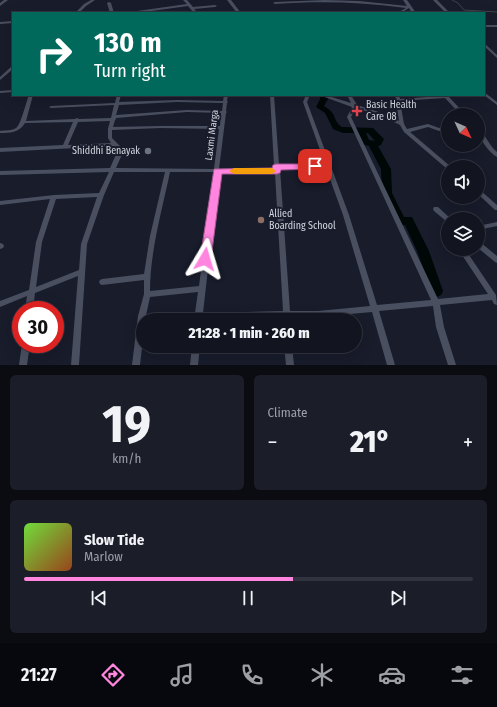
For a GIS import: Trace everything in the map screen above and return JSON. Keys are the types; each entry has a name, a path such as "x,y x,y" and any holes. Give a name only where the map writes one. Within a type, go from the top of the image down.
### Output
{"street":[{"path":"0,5 6,0"},
{"path":"78,12 85,4 93,0"},
{"path":"185,0 195,12"},
{"path":"229,0 238,12"},
{"path":"405,0 413,12"},
{"path":"435,0 447,12"},
{"path":"275,3 296,1 334,1 409,7"},
{"path":"109,3 112,12"},
{"path":"137,12 189,4"},
{"path":"192,8 216,6"},
{"path":"401,12 409,7"},
{"path":"0,23 12,22"},
{"path":"485,26 497,26"},
{"path":"485,45 497,57"},
{"path":"0,80 12,68"},
{"path":"0,92 12,91"},
{"path":"485,94 497,104"},
{"path":"0,132 12,131 21,128 25,122 30,96"},
{"path":"75,365 84,244 100,195 121,150 110,138 110,129 119,96"},
{"path":"272,96 287,313"},
{"path":"308,96 305,102 346,215 391,365"},
{"path":"323,96 386,116 402,124"},
{"path":"349,96 354,106"},
{"path":"441,161 406,131 402,124 397,98 449,96"},
{"path":"446,97 457,108"},
{"path":"51,107 198,101 226,98"},
{"name":"Laxmi Marga","path":"199,313 218,171 226,98"},
{"path":"354,106 348,117 436,302 440,327 452,365"},
{"path":"25,122 114,118 187,111 225,112"},
{"path":"386,116 401,115"},
{"path":"66,146 77,120"},
{"path":"406,131 428,125 439,130 441,129"},
{"path":"110,129 160,127 222,128"},
{"path":"485,143 497,155"},
{"path":"0,150 115,144"},
{"path":"0,173 111,170 218,171 328,166"},
{"path":"136,365 142,316 147,294 147,277 153,236 168,171"},
{"path":"0,203 54,197 100,195"},
{"path":"30,301 39,242 54,197"},
{"path":"485,197 497,208"},
{"path":"436,209 441,213"},
{"path":"485,227 497,224"},
{"path":"485,250 497,260"},
{"path":"466,256 496,300"},
{"path":"0,304 82,272"},
{"path":"102,282 147,277"},
{"path":"147,294 201,289"},
{"path":"329,313 436,302 496,300"},
{"path":"23,365 25,353"},
{"path":"194,365 195,353"},
{"path":"289,353 290,365"}],"waterway":[{"path":"452,0 458,3 464,10 497,12"},
{"path":"324,96 320,107 329,112 333,124 336,127 347,131 360,130"},
{"path":"360,130 370,130 380,139 378,143 372,144"},
{"path":"360,130 365,142 372,144"},
{"path":"372,144 386,169 387,193 401,222 408,220 423,251 437,291"}],"slow traffic":[{"path":"234,171 272,171"}],"place":[{"name":"Basic Health Care 08","path":"357,111"},
{"name":"Shiddhi Benayak","path":"148,151"},
{"name":"Allied Boarding School","path":"261,220"}],"route":[{"path":"205,259 218,171 277,171 276,167 315,166"}]}
